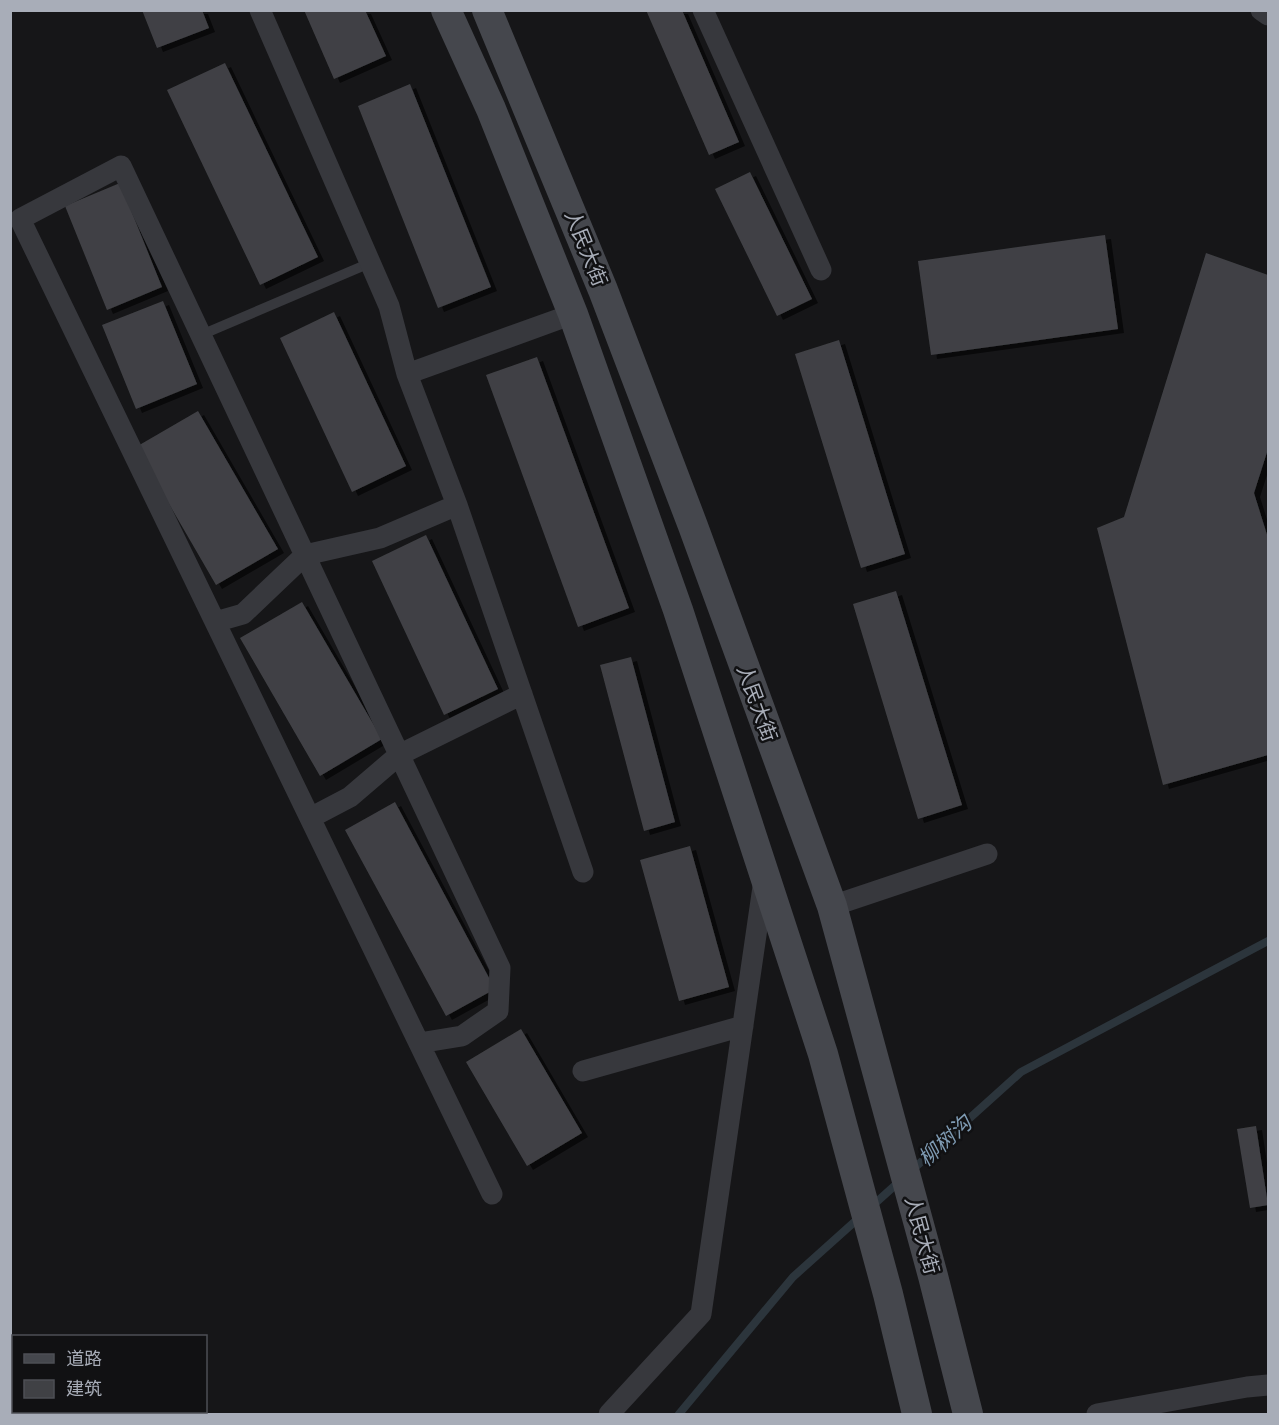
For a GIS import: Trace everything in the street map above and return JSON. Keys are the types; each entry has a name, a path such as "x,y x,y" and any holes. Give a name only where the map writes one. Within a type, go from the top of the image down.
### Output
{"street":[{"path":"260,10 389,306 407,374 457,506 583,872"},
{"name":"人民大街","path":"446,10 491,109 573,314 678,610 823,1054 888,1294 917,1414"},
{"name":"人民大街","path":"488,10 603,290 693,526 832,906 933,1276 968,1414"},
{"path":"703,10 821,270"},
{"path":"1261,10 1269,15"},
{"path":"419,1043 462,1036 498,1011 500,968 121,166 20,219 492,1194"},
{"path":"407,374 573,314"},
{"path":"215,622 243,614 305,555 380,538 457,506"},
{"path":"310,818 350,797 399,755 522,694"},
{"path":"832,906 987,854"},
{"path":"609,1414 701,1314 764,877"},
{"path":"583,1071 743,1026"},
{"path":"1097,1414 1269,1385"}],"lane":[{"path":"201,335 370,263"}],"building":[{"path":"142,10 202,10 209,28 157,48"},
{"path":"304,10 365,10 386,56 334,79"},
{"path":"646,10 682,10 739,142 709,155"},
{"path":"225,63 318,257 260,285 167,90"},
{"path":"410,84 491,287 438,308 358,106"},
{"path":"750,172 812,299 777,316 715,189"},
{"path":"120,183 162,287 107,310 65,206"},
{"path":"1105,235 1118,329 931,355 918,261"},
{"path":"1206,253 1268,275 1268,449 1254,493 1268,538 1268,755 1163,785 1097,528 1124,517"},
{"path":"163,301 197,384 136,409 102,325"},
{"path":"334,312 406,466 352,492 280,338"},
{"path":"839,340 905,554 861,568 795,354"},
{"path":"537,357 629,608 578,627 486,375"},
{"path":"198,411 278,549 216,585 136,447"},
{"path":"426,535 498,689 444,715 372,561"},
{"path":"896,591 962,805 918,819 853,604"},
{"path":"302,602 382,739 320,776 240,638"},
{"path":"631,657 675,822 644,831 600,665"},
{"path":"395,802 495,989 446,1016 345,830"},
{"path":"690,846 729,987 679,1001 640,860"},
{"path":"521,1029 582,1133 527,1166 466,1062"},
{"path":"1256,1126 1268,1205 1250,1208 1237,1129"}],"waterway":[{"name":"柳树沟","path":"911,1171 1021,1072 1268,941"},
{"name":"柳树沟","path":"871,1207 901,1180"},
{"name":"柳树沟","path":"679,1414 793,1277 861,1216"}]}
